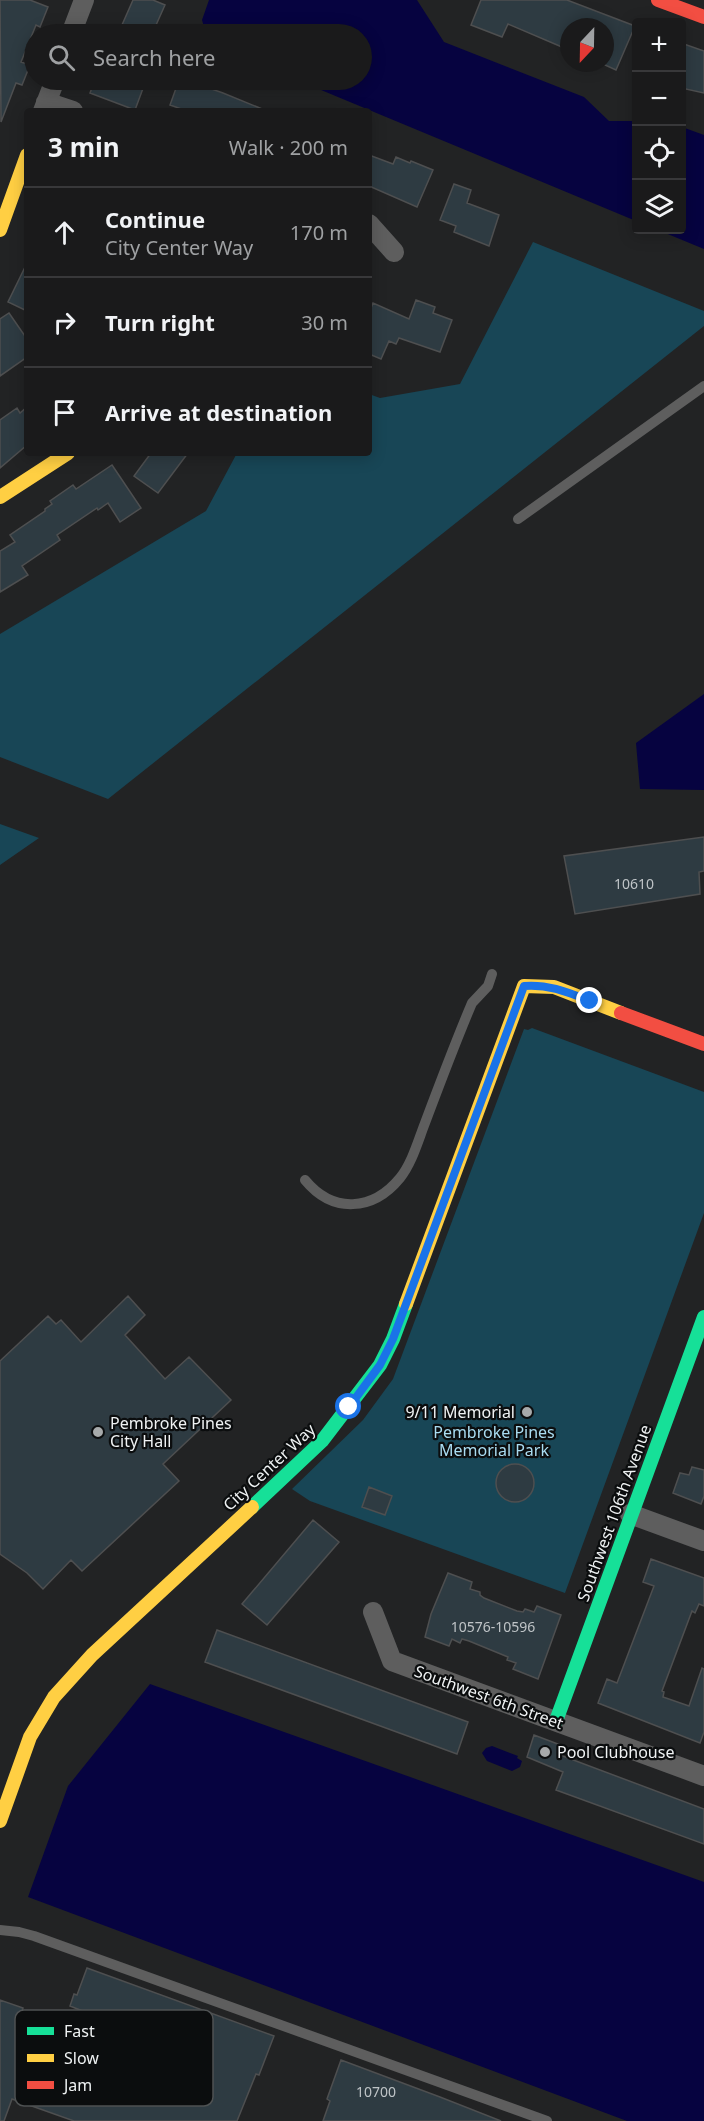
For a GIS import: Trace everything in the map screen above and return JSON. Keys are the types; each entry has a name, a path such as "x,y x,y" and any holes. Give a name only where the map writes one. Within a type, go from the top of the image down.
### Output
{"street":[{"path":"75,24 84,0"},
{"path":"658,0 704,18"},
{"path":"45,106 51,90"},
{"path":"1,222 24,163"},
{"path":"372,227 394,252"},
{"path":"0,497 63,456"},
{"name":"City Center Way","path":"0,1821 34,1729 43,1712 62,1687 92,1655 322,1441 384,1359 524,986 554,987 704,1044"},
{"name":"Southwest 106th Avenue","path":"556,1721 704,1317"},
{"path":"630,1514 704,1541"},
{"name":"Southwest 6th Street","path":"373,1612 392,1661 704,1776"}],"lane":[{"path":"518,519 704,386"},
{"path":"305,1180 314,1190 331,1200 352,1205 366,1203 399,1179 416,1145 472,1003 488,986 492,974"},
{"path":"0,1930 34,1936 547,2121"}],"green space":[{"path":"533,242 704,311 704,326 108,799 0,757 0,634 206,511 235,456 372,456 372,395 380,398 460,384"},
{"path":"0,824 39,838 0,865"},
{"name":"Pembroke Pines Memorial Park","path":"532,1028 704,1092 704,1213 565,1593 310,1501 292,1489 363,1420 393,1379 524,1029"}],"shaded area":[{"path":"209,0 417,0 444,42 584,97 609,121 632,121 632,219 372,111 372,108 364,108 321,90 372,90 372,24 203,24 202,20"},
{"path":"686,128 704,135 704,249 668,234 686,234"},
{"path":"704,694 704,790 640,789 636,743"},
{"path":"150,1684 704,1882 704,2121 627,2121 28,1897 68,1786"},
{"path":"492,1746 518,1756 517,1758 522,1761 520,1767 512,1771 487,1761 482,1753 486,1748"}],"building":[{"path":"0,0 30,0 48,7 41,24 24,24 24,55 21,62 24,63 24,80 22,85 16,83 1,122"},
{"path":"133,0 153,0 165,5 156,24 122,24"},
{"path":"481,0 567,0 632,25 632,33 616,70 614,69 614,18 560,18 560,46 508,24 502,37 471,25"},
{"path":"686,45 704,51 704,93 686,89"},
{"path":"91,90 142,90 136,108 130,108 90,93"},
{"path":"175,90 214,90 260,108 178,108 170,105"},
{"path":"372,156 393,164 396,157 433,170 417,207 372,187"},
{"path":"454,184 471,190 467,203 499,215 489,246 454,232 456,226 440,220"},
{"path":"24,269 24,310 8,302"},
{"path":"416,300 435,307 433,313 452,320 440,352 399,338 396,344 389,341 381,359 372,355 373,303 409,319"},
{"path":"9,313 24,335 24,359 0,376 0,319"},
{"path":"17,408 20,413 24,410 24,448 0,468 0,420"},
{"path":"149,456 186,456 158,493 134,476"},
{"path":"112,465 141,508 120,522 108,503 98,510 97,508 57,535 60,540 22,566 28,575 0,592 0,551 15,542 10,535 45,511 52,504 50,501 73,485 76,489"},
{"path":"704,837 704,871 699,872 700,894 575,914 564,856"},
{"name":"Pembroke Pines City Hall","path":"128,1296 145,1315 125,1335 165,1379 189,1357 231,1400 163,1464 179,1481 82,1571 71,1560 43,1589 27,1573 0,1554 0,1361 48,1316 56,1324 61,1320 81,1342"},
{"path":"515,1464 529,1469 534,1483 529,1497 515,1502 501,1497 496,1483 501,1469"},
{"path":"692,1467 704,1470 704,1496 701,1504 673,1493 680,1473 689,1475"},
{"path":"369,1487 392,1496 385,1515 362,1507"},
{"path":"313,1520 339,1542 267,1625 242,1604"},
{"path":"651,1559 704,1578 704,1606 699,1604 695,1613 692,1611 662,1691 664,1692 663,1697 689,1706 702,1668 704,1669 704,1732 700,1743 598,1703 607,1679 617,1683 654,1586 643,1582"},
{"path":"448,1573 472,1582 470,1589 480,1592 484,1598 517,1611 523,1612 525,1609 534,1612 537,1606 561,1615 538,1679 513,1669 516,1663 507,1660 508,1657 469,1641 462,1639 460,1643 452,1639 449,1646 425,1637 431,1614"},
{"path":"217,1630 468,1722 457,1754 205,1662"},
{"path":"534,1735 563,1746 560,1755 704,1809 704,1844 556,1790 563,1772 527,1757"},
{"path":"87,1968 202,2010 80,2010 70,2006 74,1994 77,1995"},
{"path":"0,2000 23,2008 22,2010 15,2010 15,2100 12,2099 4,2121 0,2121"},
{"path":"213,2014 274,2036 259,2075 256,2074 237,2121 74,2121 32,2106 213,2106"},
{"path":"341,2060 501,2121 323,2121 330,2101 327,2099"}],"traffic: fast":[{"path":"252,1507 322,1441 380,1365 406,1304"},
{"path":"556,1721 704,1317"}],"traffic: slow":[{"path":"0,230 24,163"},
{"path":"0,497 63,456"},
{"path":"406,1304 524,986 554,987 621,1013"},
{"path":"0,1821 30,1737 54,1697 92,1655 252,1507"}],"traffic: jam":[{"path":"658,0 704,17"},
{"path":"621,1013 704,1044"}],"place":[{"name":"9/11 Memorial","path":"527,1412"},
{"name":"Pembroke Pines City Hall","path":"98,1432"},
{"name":"Pool Clubhouse","path":"545,1752"}],"route":[{"path":"349,1407 384,1359 393,1339 524,986 554,987 590,1001"}]}
